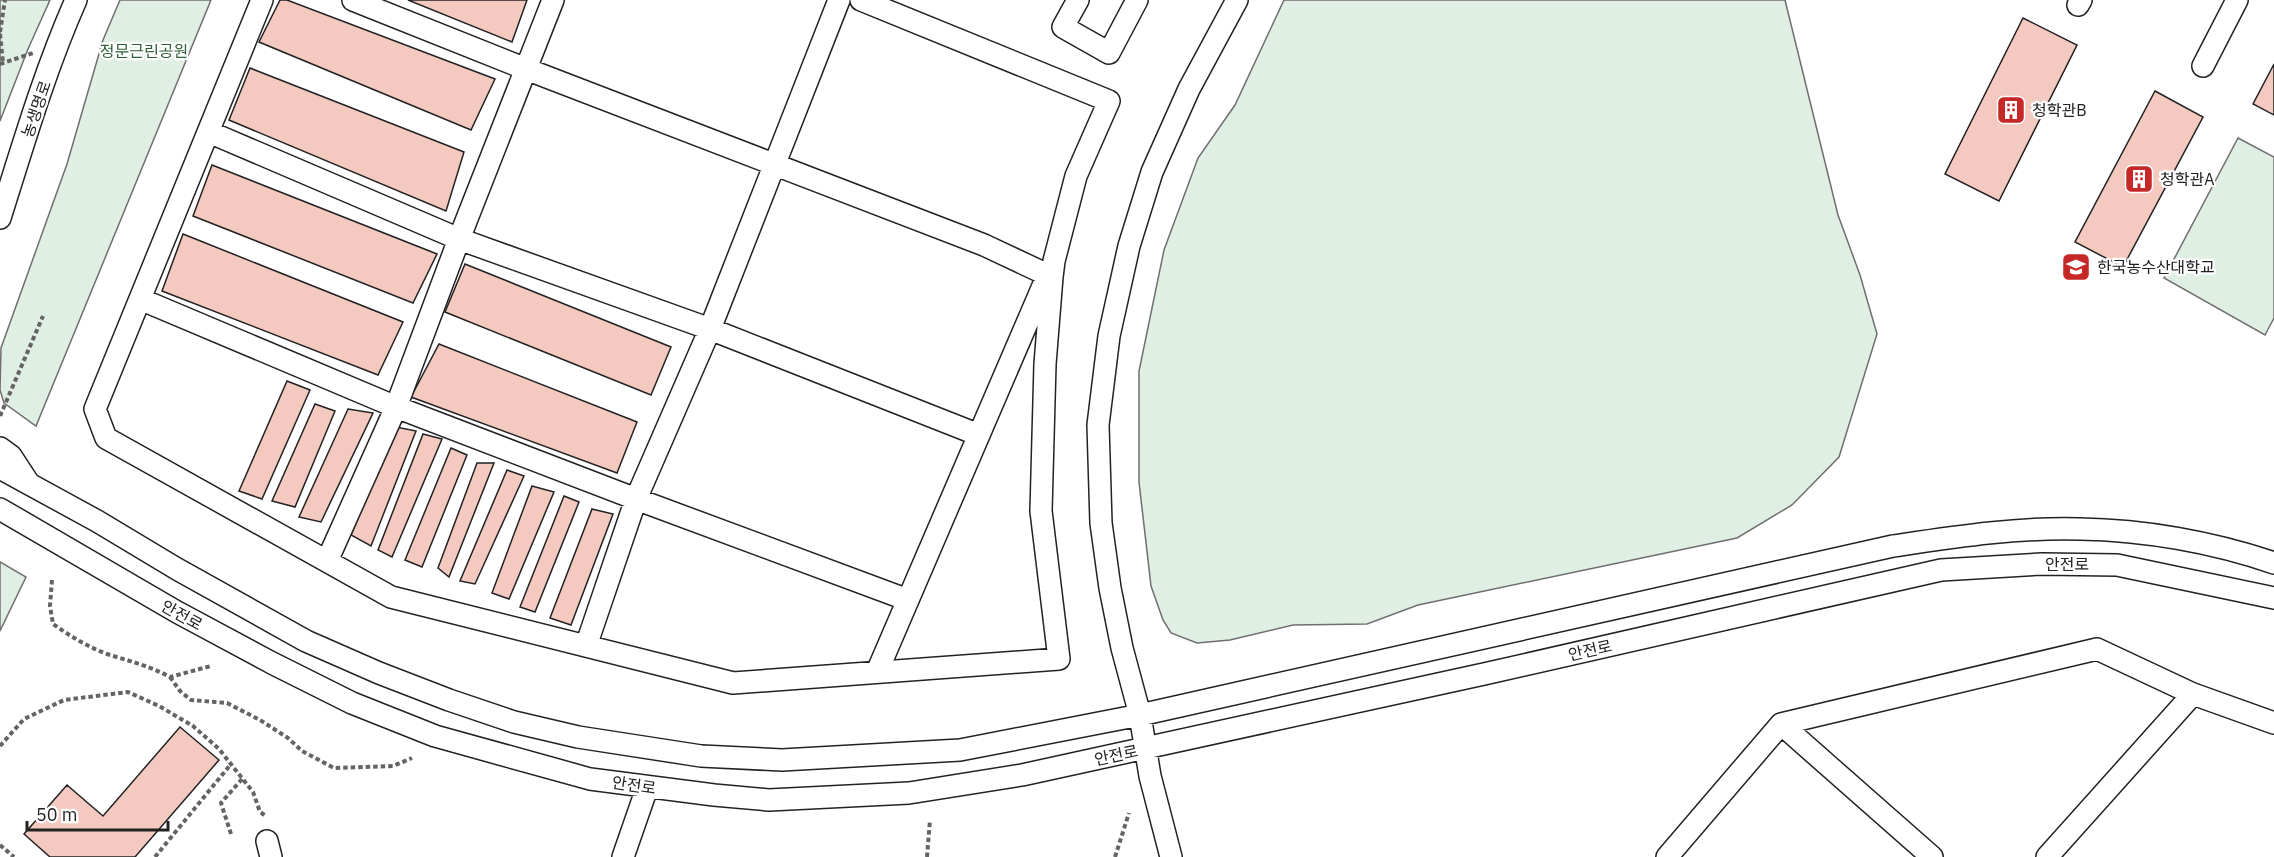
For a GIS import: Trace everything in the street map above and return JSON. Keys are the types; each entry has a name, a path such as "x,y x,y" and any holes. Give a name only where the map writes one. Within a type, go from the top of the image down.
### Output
{"street":[{"name":"농생명로","path":"0,218 76,0"},
{"path":"262,0 95,409 106,438 391,597 733,683 1059,659 1041,510 1045,364 1051,271"},
{"path":"352,0 1051,271"},
{"path":"327,561 396,406 553,0"},
{"path":"586,646 636,499 710,329 839,0"},
{"path":"861,0 1109,101 1076,176 1051,271 877,672"},
{"path":"1078,0 1064,27 1109,53 1137,0"},
{"path":"1171,857 1150,776 1140,716 1112,598 1101,523 1098,425 1109,336 1129,246 1152,172 1189,89 1237,0"},
{"path":"2203,66 2237,0"},
{"path":"209,132 459,239 710,329 979,435"},
{"path":"140,299 396,406 636,499 908,600"},
{"path":"0,448 11,456 30,485"},
{"name":"안전로","path":"0,468 98,521 177,569 306,641 379,674 514,722 578,737 701,756 782,760 960,750 1140,716 1893,546 1971,535 2079,528 2125,532 2194,542 2274,563"},
{"name":"안전로","path":"5,515 177,612 352,703 435,736 590,779 647,788 769,800 909,793 1022,775 1147,749 1941,570 2042,564 2117,565 2274,598"},
{"path":"1667,857 1780,724 2097,649 2193,694 2274,723"},
{"path":"2048,857 2193,694"},
{"path":"1780,724 1932,857"},
{"path":"623,857 647,788"}],"path":[{"path":"5,0 0,33 1,64 34,52"},
{"path":"0,416 43,316"},
{"path":"52,580 50,606 53,624 76,640 170,677 180,691 191,700 227,704 260,720 288,738 302,751 334,768 393,766 412,758"},
{"path":"170,677 211,666"},
{"path":"0,746 24,719 64,700 128,692 159,706 193,726 219,748 253,792 260,812 266,816"},
{"path":"155,857 231,764"},
{"path":"231,834 221,803 242,778"},
{"path":"1115,857 1129,813"},
{"path":"927,857 930,820"},
{"path":"0,844 14,857"}],"green space":[{"path":"0,0 50,0 0,121"},
{"name":"정문근린공원","path":"120,0 211,0 36,426 4,403 0,390 1,348 67,164 103,40"},
{"path":"1284,0 1785,0 1838,215 1860,275 1877,334 1839,457 1792,505 1737,538 1418,605 1367,624 1293,625 1230,640 1197,643 1171,633 1163,620 1151,586 1139,482 1139,371 1164,250 1198,158 1235,105"},
{"path":"2238,138 2274,157 2274,318 2265,335 2164,278"},
{"path":"0,562 26,577 0,631"}],"building":[{"path":"280,0 287,0 495,79 471,130 259,42"},
{"path":"408,0 527,0 512,42"},
{"name":"청학관B","path":"2023,18 2077,45 1999,201 1945,174"},
{"path":"2274,64 2274,115 2253,104"},
{"path":"250,68 464,152 446,211 229,120"},
{"name":"청학관A","path":"2155,91 2203,117 2123,267 2075,242"},
{"path":"212,165 437,254 413,303 193,216"},
{"path":"183,234 403,322 378,375 162,291"},
{"path":"465,264 671,347 651,395 445,312"},
{"path":"439,344 637,422 617,473 411,397"},
{"path":"287,381 310,390 262,499 239,491"},
{"path":"315,404 335,411 295,507 272,501"},
{"path":"348,409 373,413 321,522 299,517"},
{"path":"396,427 416,431 371,546 351,535"},
{"path":"423,434 442,439 392,557 378,550"},
{"path":"451,448 467,455 422,567 405,560"},
{"path":"477,463 494,463 449,577 438,568"},
{"path":"507,470 524,476 475,584 460,581"},
{"path":"532,486 554,492 509,599 492,593"},
{"path":"564,496 579,502 535,612 520,607"},
{"path":"592,509 613,514 571,625 550,618"},
{"path":"180,727 219,760 135,857 50,857 24,834 67,785 103,816"}],"place":[{"name":"청학관B","path":"2011,110"},
{"name":"청학관A","path":"2139,179"},
{"name":"한국농수산대학교","path":"2076,267"}]}
